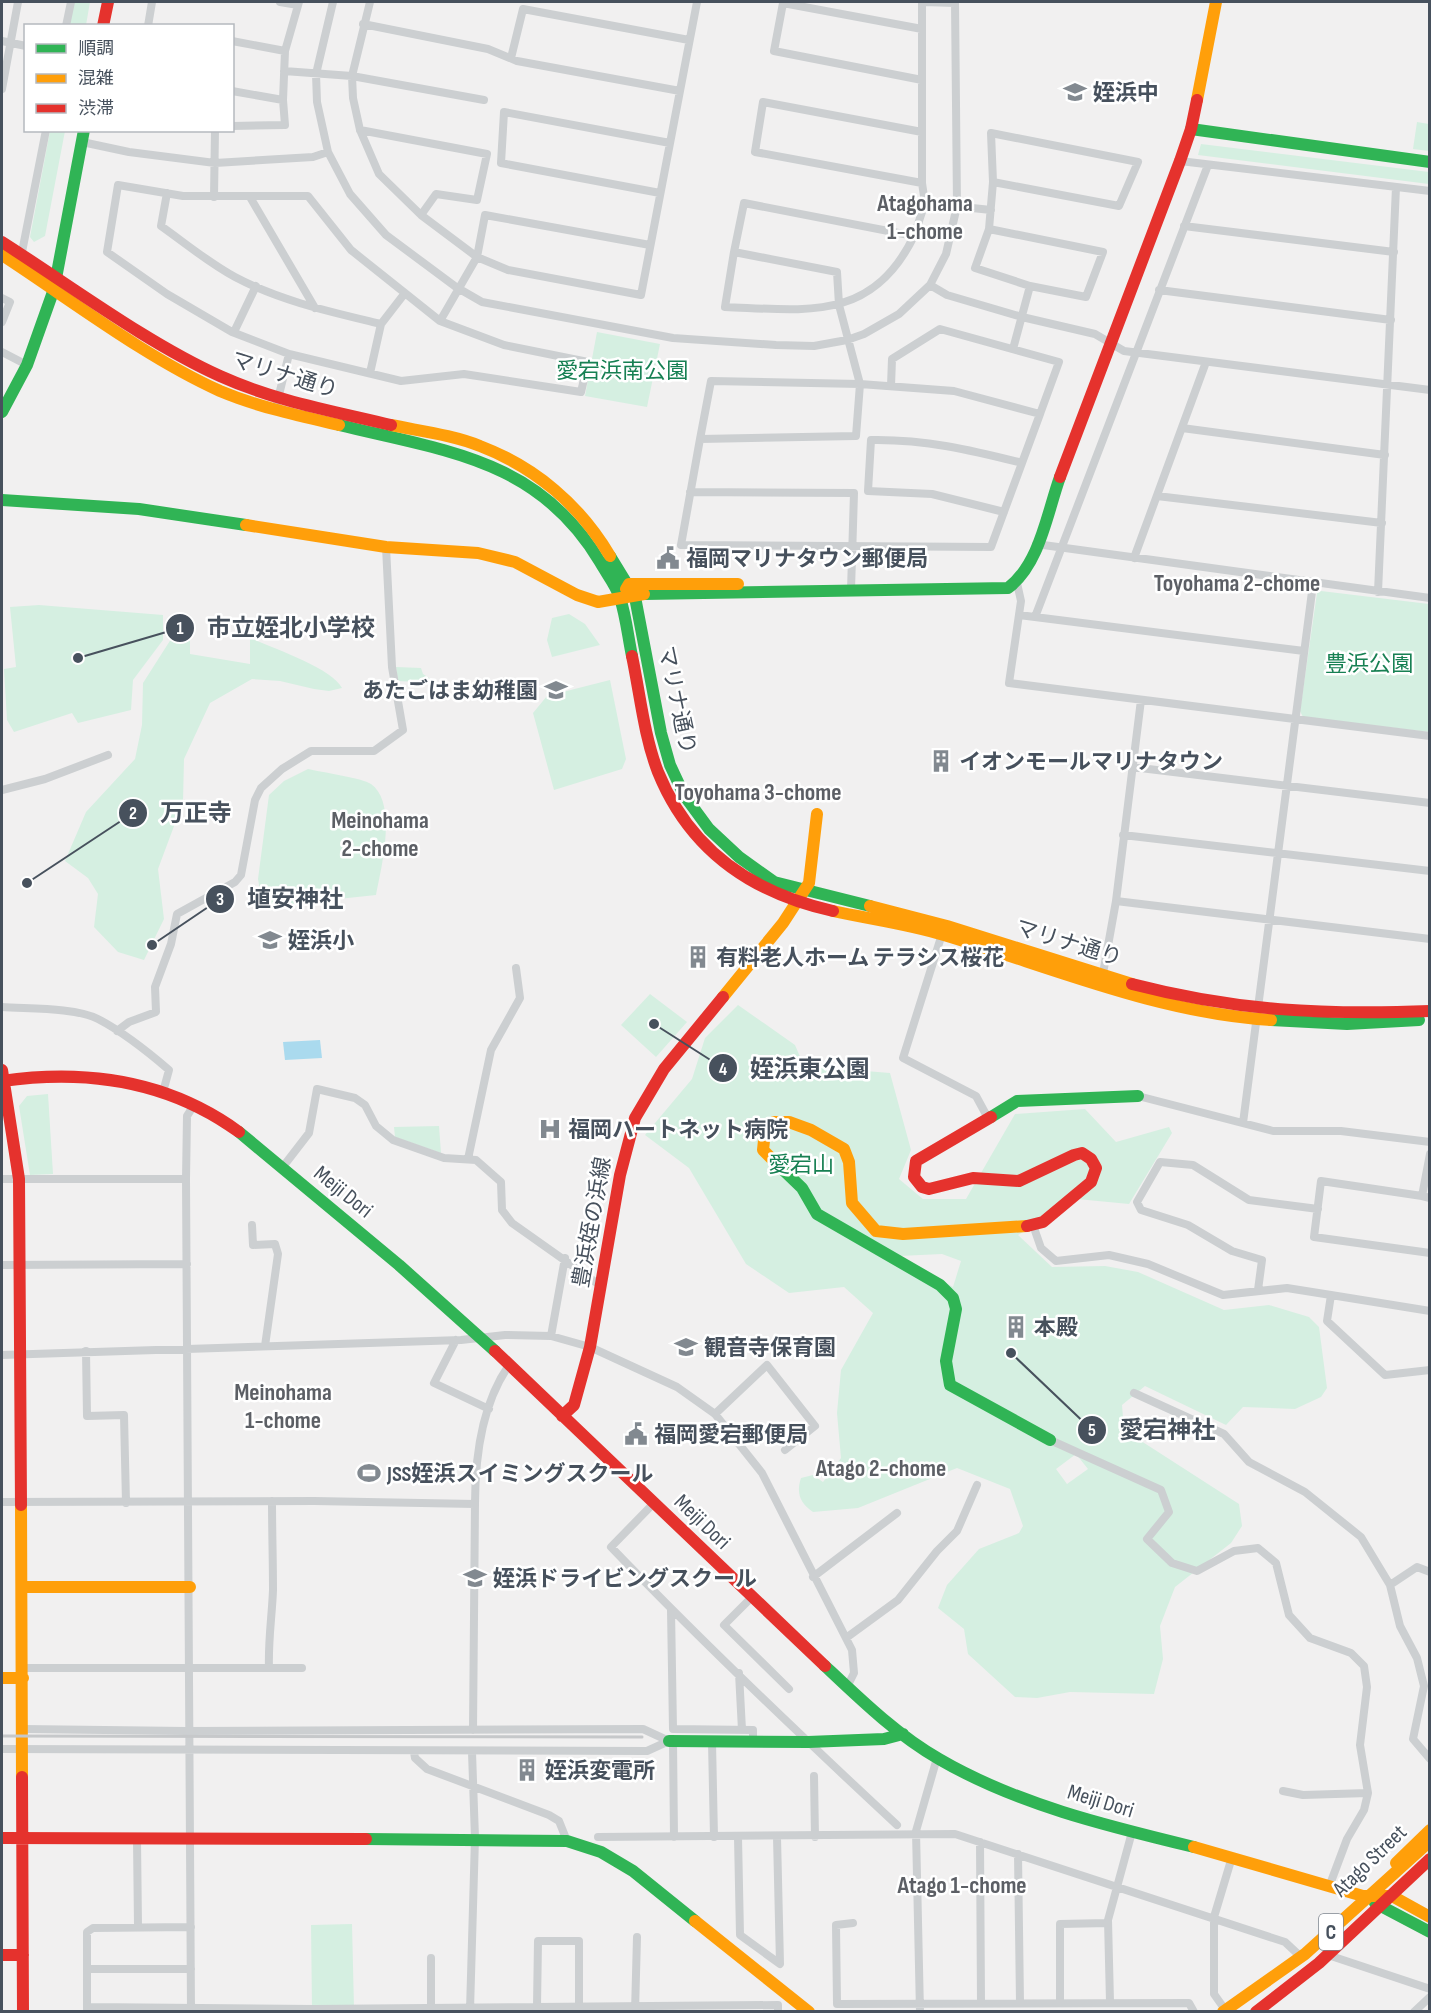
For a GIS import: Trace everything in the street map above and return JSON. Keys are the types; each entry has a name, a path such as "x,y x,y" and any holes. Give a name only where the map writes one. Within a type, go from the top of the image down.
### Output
{"main road":[{"path":"103,24 108,2"},
{"path":"620,597 629,584 984,590 1008,588 1017,583 1036,544 1184,131 1209,2"},
{"path":"2,500 139,509 386,547 478,553 515,562 578,595 598,602 647,594 1005,583 1012,579 1028,545 1180,161 1191,129 1216,2"},
{"path":"1191,129 1430,162"},
{"path":"2,412 27,365 54,289 83,136"},
{"name":"マリナ通り","path":"2,242 22,252 174,352 276,404 479,445 520,464 555,487 600,538 629,584 635,597 661,734 670,765 684,795 709,829 739,857 774,882 947,926 1102,981"},
{"name":"マリナ通り","path":"2,255 190,377 221,391 463,454 513,476 546,497 570,520 592,549 620,597 648,736 658,771 673,802 699,839 732,869 770,892 796,903 942,934 1177,1005 1347,1024 1430,1019"},
{"name":"豊浜姪の浜線","path":"562,1416 574,1405 591,1347 620,1175 635,1118 664,1069 796,903 809,883 817,814"},
{"name":"マリナ通り","path":"1259,1014 1430,1011"},
{"name":"Meiji Dori","path":"2,1078 91,1076 129,1082 163,1092 194,1105 247,1138 392,1258 483,1340 847,1687 903,1734 937,1758 974,1779 1008,1792 1132,1832 1232,1857 1364,1896 1392,1896 1430,1917"},
{"path":"2,1078 19,1179 23,1587 23,2012"},
{"path":"1050,1440 950,1385 944,1371 946,1352 956,1322 954,1300 940,1285 817,1214 802,1188 763,1150 762,1138 766,1127 776,1121 788,1120 842,1146 848,1157 852,1204 876,1231 903,1234 1033,1225 1043,1222 1091,1182 1096,1168 1091,1159 1082,1153 1069,1156 1018,1181 968,1178 932,1190 920,1186 914,1178 912,1171 916,1161 989,1120 1017,1101 1138,1096"},
{"path":"23,1587 190,1587"},
{"path":"2,1678 23,1673"},
{"path":"671,1741 884,1740 903,1734"},
{"name":"Atago Street","path":"1225,2011 1300,1956 1430,1830"},
{"path":"2,1838 137,1840 475,1838 567,1841 601,1852 633,1871 809,2012"},
{"name":"C","path":"1225,2011 1279,1976 1308,1952 1430,1841"},
{"name":"Atago Street","path":"1257,2012 1287,1991 1328,1955 1379,1905 1392,1896 1430,1860"},
{"name":"C","path":"1257,2012 1318,1963 1430,1860"},
{"name":"Meiji Dori","path":"1364,1896 1430,1932"},
{"path":"2,1955 23,1955"}],"street":[{"path":"2,89 6,42 18,2"},
{"path":"66,24 71,2"},
{"path":"148,24 152,2"},
{"path":"234,126 285,125 283,100 285,51 299,3 280,2"},
{"path":"333,2 325,26 316,74 317,102 328,153 350,194 386,235 458,288 482,302 673,338 814,346 847,340 864,334 899,314 930,285 946,254 957,206 955,2 923,2 922,183 925,203 914,236 901,262 876,288 839,305 810,310 725,307 744,203 914,236"},
{"path":"370,2 352,76 352,98 360,130 379,174 420,214 477,257 508,270 641,295 697,2"},
{"path":"922,29 783,3 774,51 922,80"},
{"path":"511,58 523,9 689,40"},
{"path":"363,24 488,49 511,58 680,91"},
{"path":"234,41 285,51"},
{"path":"6,42 24,46"},
{"path":"284,71 352,76 484,100"},
{"path":"234,91 283,100"},
{"path":"922,132 763,102 755,152 922,183"},
{"path":"660,193 501,163 504,112 670,143"},
{"path":"360,130 487,154 477,200 436,194 420,214"},
{"path":"22,252 46,132"},
{"path":"214,197 215,132"},
{"path":"989,229 1103,252 1086,297 1030,286 975,268 989,229 993,182 991,133 1138,162 1119,206 993,182"},
{"path":"83,136 129,152 214,163 313,157 328,153"},
{"path":"1180,161 1430,191"},
{"path":"1035,617 1208,165"},
{"path":"118,185 167,193 214,197 308,196 351,250 440,321 504,345 588,362 581,392 464,374 401,381 289,354 234,333 167,294 107,252 118,185"},
{"path":"1378,592 1392,320 1396,187"},
{"path":"167,193 161,226 234,277 315,308 381,324"},
{"path":"250,197 315,308"},
{"path":"925,203 991,210"},
{"path":"440,321 477,257 485,215 650,245"},
{"path":"1184,226 1394,252"},
{"path":"700,439 856,436 860,384 839,305 837,272 734,252"},
{"path":"930,285 947,295 1022,317 1095,334 1124,351 1430,390"},
{"path":"234,333 256,286"},
{"path":"1013,350 1030,286"},
{"path":"1159,290 1392,320"},
{"path":"370,373 381,324 405,293"},
{"path":"2,298 10,303 2,322"},
{"path":"891,386 892,359 940,329 1059,362 1040,414 1004,512 991,547 681,545 711,381 860,384 954,391 1040,414"},
{"path":"2,352 27,365"},
{"path":"276,404 289,354"},
{"path":"1134,558 1206,362"},
{"path":"1182,428 1385,455"},
{"path":"1004,512 933,494 868,491 871,440 904,439 957,446 1022,463"},
{"path":"690,492 854,493 851,587"},
{"path":"1157,496 1382,523"},
{"path":"1036,544 1313,584 1430,598"},
{"path":"117,1032 129,1022 156,1012 155,987 171,944 177,914 236,882 241,875 255,800 261,788 282,769 311,751 374,751 403,730 392,667 386,547"},
{"path":"1017,583 1021,601 1009,683 1430,736"},
{"path":"1243,1123 1259,1014 1288,786 1294,720 1313,584"},
{"path":"1019,615 1304,651"},
{"path":"1102,981 1116,901 1141,700"},
{"path":"2,790 45,779 108,755"},
{"path":"1132,767 1430,803"},
{"path":"1124,835 1430,871"},
{"path":"1116,901 1430,939"},
{"path":"942,934 903,1058 976,1096 989,1120"},
{"path":"468,1159 491,1050 520,998 516,968"},
{"path":"2,1007 79,1014 96,1018 142,1047 169,1070 163,1092"},
{"path":"282,1168 309,1133 317,1089 355,1098 365,1105 376,1126 393,1140 444,1158 476,1160 501,1182 502,1210 512,1223 565,1258 601,1286"},
{"path":"1138,1096 1273,1131 1341,1131 1430,1142"},
{"path":"191,2010 186,1179 187,1116 194,1105"},
{"path":"1430,1154 1426,1197 1321,1181 1314,1237 1430,1253"},
{"path":"1258,1290 1262,1260 1232,1251 1188,1226 1141,1210 1137,1202 1160,1162 1193,1165 1249,1200 1318,1209"},
{"path":"2,1179 186,1179"},
{"path":"252,1225 253,1245 275,1244 278,1254 265,1346"},
{"path":"1033,1225 1041,1248 1056,1261 1109,1255 1148,1264 1222,1295 1287,1288 1430,1311"},
{"path":"551,1336 565,1258"},
{"path":"2,1265 187,1264"},
{"path":"1331,1295 1328,1321 1384,1375 1430,1370"},
{"path":"2,1355 483,1340 505,1335 551,1336 591,1347 677,1387 716,1414 762,1473 846,1638 855,1665 847,1687"},
{"path":"456,1341 434,1383 489,1409"},
{"path":"86,1351 87,1416 124,1415 126,1503"},
{"path":"472,1730 475,1460 489,1409 501,1377 509,1365"},
{"path":"716,1414 767,1365 815,1426 785,1450"},
{"path":"1134,1393 1175,1414 1224,1434 1249,1462 1305,1492 1361,1537 1390,1585 1400,1626 1417,1658 1424,1686 1413,1738 1430,1759"},
{"path":"1050,1440 1161,1490 1169,1512 1147,1539 1172,1563 1197,1571 1234,1551 1258,1548 1276,1563 1289,1615 1310,1638 1351,1653 1364,1666 1367,1687 1360,1745 1368,1793 1364,1810 1347,1839 1329,1887"},
{"path":"846,1638 898,1600 937,1551 957,1531 977,1485"},
{"path":"2,1503 272,1501 475,1504"},
{"path":"269,1668 268,1639 272,1627 273,1588 272,1501"},
{"path":"654,1503 611,1547 671,1610 897,1826"},
{"path":"813,1577 897,1513"},
{"path":"1390,1585 1417,1567 1430,1572"},
{"path":"752,1597 724,1625 789,1689"},
{"path":"671,1610 673,1729 753,1730 753,1742"},
{"path":"23,1673 189,1668 302,1668"},
{"path":"739,1673 742,1730"},
{"path":"23,1729 191,1731 643,1729 671,1741"},
{"path":"2,1749 647,1751 671,1741"},
{"path":"671,1741 674,1837"},
{"path":"712,1742 714,1837"},
{"path":"414,1752 415,1758 427,1769 473,1784 523,1807 549,1815 559,1821 567,1841"},
{"path":"470,2009 475,1838 472,1752"},
{"path":"920,2007 916,1835 937,1758"},
{"path":"814,1776 815,1836"},
{"path":"1283,1791 1303,1795 1368,1793"},
{"path":"1110,2002 1108,1923 1132,1832"},
{"path":"598,1837 955,1834 1285,1942 1300,1956"},
{"path":"738,1837 740,1935 780,1964 777,1837"},
{"path":"137,1840 138,1926"},
{"path":"980,1842 981,2003"},
{"path":"1018,1854 1020,2003"},
{"path":"1225,2011 1214,1994 1214,1917 1232,1857"},
{"path":"853,1923 836,1925 837,2004 920,2007 981,2003 1189,2002 1194,2012"},
{"path":"1060,2003 1060,1924 1108,1923"},
{"path":"191,1927 93,1928 87,1932 87,2009 291,2010 431,2007 470,2009 579,2005 635,2008 778,2005 778,2012"},
{"path":"635,2008 637,1937"},
{"path":"537,2007 538,1941 579,1941 579,2005"},
{"path":"1328,1955 1430,1989"},
{"path":"430,1958 431,2007"},
{"path":"87,1970 191,1969"},
{"path":"1414,2012 1430,1997"}],"green space":[{"path":"74,2 90,2 86,24 69,24"},
{"path":"1417,122 1429,124 1429,151 1413,149"},
{"path":"50,132 65,132 45,236 34,242 30,237"},
{"path":"1201,144 1429,172 1429,184 1198,155"},
{"name":"愛宕浜南公園","path":"597,332 660,344 647,407 585,396"},
{"name":"豊浜公園","path":"1321,591 1429,604 1429,732 1303,717 1300,711 1317,593"},
{"path":"39,605 163,615 163,640 133,680 131,710 78,723 72,713 14,732 7,720 4,669 16,667 10,607"},
{"path":"569,614 585,624 600,645 552,657 547,640 552,618"},
{"path":"176,622 190,625 190,654 250,664 250,638 315,666 327,673 342,688 329,691 280,681 252,679 210,703 184,759 183,802 158,869 164,919 144,960 118,952 94,927 98,894 88,878 65,861 86,812 135,759 142,725 143,683 173,636"},
{"path":"396,667 421,668 423,674 437,683 398,681"},
{"path":"610,680 626,759 622,769 554,790 533,713 547,696"},
{"path":"308,769 366,782 379,793 384,806 386,837 376,895 263,907 258,879 269,795 284,781"},
{"path":"650,994 687,1022 656,1057 621,1025"},
{"name":"愛宕山","path":"738,1005 795,1045 804,1066 890,1073 911,1150 899,1179 923,1199 966,1199 1015,1114 1085,1109 1116,1142 1169,1127 1172,1133 1129,1204 1077,1199 1018,1235 1052,1267 1105,1266 1138,1272 1224,1310 1269,1305 1309,1317 1319,1327 1327,1388 1321,1397 1295,1409 1243,1407 1226,1425 1145,1386 1122,1405 1124,1430 1239,1504 1242,1526 1231,1543 1175,1587 1160,1626 1163,1659 1154,1694 1070,1692 1037,1698 1015,1697 968,1654 964,1629 938,1608 947,1585 979,1549 1019,1533 1023,1526 1010,1489 957,1468 858,1508 813,1512 802,1501 799,1493 801,1478 813,1475 823,1482 841,1458 837,1413 841,1370 873,1313 844,1287 789,1293 746,1264 689,1168 645,1135 692,1079 705,1038","holes":["942,1254 961,1261 953,1287 899,1256","1076,1454 1088,1469 1067,1484 1056,1469"]},
{"path":"48,1094 53,1174 30,1175 19,1106 27,1096"},
{"path":"439,1126 441,1153 395,1137 394,1127"},
{"path":"352,1924 354,2008 312,2009 311,1925"}],"water":[{"path":"320,1040 322,1058 285,1060 283,1042"}],"railway":[{"path":"2,1736 642,1737"}],"traffic: fast":[{"path":"1191,129 1430,162"},
{"path":"2,412 27,365 54,289 84,132"},
{"path":"339,425 416,443 486,465 519,480 548,501 576,528 616,588 624,612 632,656"},
{"path":"644,594 1008,588 1019,578 1035,552 1060,477"},
{"path":"2,500 139,509 246,525"},
{"path":"610,556 635,597 661,733 670,765 684,795 709,829 739,857 774,882 870,906"},
{"path":"1271,1020 1347,1024 1419,1020"},
{"path":"991,1117 1017,1101 1138,1096"},
{"path":"239,1132 399,1265 495,1351"},
{"path":"775,1162 802,1188 817,1214 940,1285 953,1298 956,1309 946,1361 950,1385 1050,1440"},
{"path":"825,1666 879,1716 908,1739 968,1775 1063,1812 1194,1847"},
{"path":"669,1741 808,1742 884,1739 903,1734"},
{"path":"366,1839 567,1841 601,1852 633,1871 695,1921"},
{"path":"1375,1903 1430,1932"}],"traffic: slow":[{"path":"1197,100 1216,2"},
{"path":"2,255 136,345 192,377 249,402 339,425"},
{"path":"391,425 470,442 519,465 570,504 585,520 610,556"},
{"path":"246,525 386,547 478,553 515,562 577,595 598,602 644,594"},
{"path":"626,589 629,584 738,584"},
{"path":"723,997 783,923 809,883 817,814"},
{"path":"870,906 947,926 1132,984"},
{"path":"833,911 930,931 1146,998 1229,1016 1271,1020"},
{"path":"775,1162 763,1150 765,1131 774,1122 789,1122 811,1130 844,1149 849,1162 852,1203 876,1231 903,1234 1027,1226"},
{"path":"21,1505 22,1777"},
{"path":"23,1587 190,1587"},
{"path":"2,1678 23,1678"},
{"path":"1396,1863 1430,1830"},
{"path":"1223,2012 1305,1954 1430,1841"},
{"path":"1194,1847 1363,1896 1392,1896 1430,1917"},
{"path":"695,1921 809,2012"}],"traffic: jam":[{"path":"103,24 108,2"},
{"path":"1060,477 1180,161 1191,129 1197,100"},
{"path":"2,242 137,331 220,376 283,399 391,425"},
{"path":"632,656 653,758 671,800 687,825 706,846 750,880 776,893 833,911"},
{"path":"1132,984 1207,1000 1280,1009 1353,1012 1430,1011"},
{"path":"562,1416 574,1405 590,1347 620,1175 635,1118 664,1069 723,997"},
{"path":"2,1070 19,1179 21,1505"},
{"path":"2,1081 65,1077 95,1078 126,1083 155,1090 184,1101 239,1132"},
{"path":"991,1117 916,1161 914,1177 922,1187 929,1189 973,1178 1019,1181 1074,1155 1082,1153 1091,1159 1096,1168 1091,1182 1043,1222 1027,1226"},
{"path":"495,1351 825,1666"},
{"path":"22,1777 23,2012"},
{"path":"2,1838 366,1839"},
{"path":"1256,2012 1319,1963 1430,1859"},
{"path":"2,1955 23,1955"}],"place":[{"name":"姪浜中","path":"1075,92"},
{"name":"福岡マリナタウン郵便局","path":"668,558"},
{"name":"市立姪北小学校","path":"78,658"},
{"name":"あたごはま幼稚園","path":"556,690"},
{"name":"イオンモールマリナタウン","path":"941,761"},
{"name":"万正寺","path":"27,883"},
{"name":"姪浜小","path":"270,940"},
{"name":"埴安神社","path":"152,945"},
{"name":"有料老人ホーム テラシス桜花","path":"698,957"},
{"name":"姪浜東公園","path":"654,1024"},
{"name":"福岡ハートネット病院","path":"550,1129"},
{"name":"本殿","path":"1016,1327"},
{"name":"観音寺保育園","path":"686,1347"},
{"name":"愛宕神社","path":"1011,1353"},
{"name":"福岡愛宕郵便局","path":"636,1434"},
{"name":"JSS姪浜スイミングスクール","path":"369,1473"},
{"name":"姪浜ドライビングスクール","path":"475,1578"},
{"name":"姪浜変電所","path":"527,1770"}],"district":[{"name":"Atagohama 1-chome","path":"925,217"},
{"name":"Toyohama 2-chome","path":"1237,583"},
{"name":"Toyohama 3-chome","path":"758,792"},
{"name":"Meinohama 2-chome","path":"380,834"},
{"name":"Meinohama 1-chome","path":"283,1406"},
{"name":"Atago 2-chome","path":"881,1468"},
{"name":"Atago 1-chome","path":"962,1885"}]}
